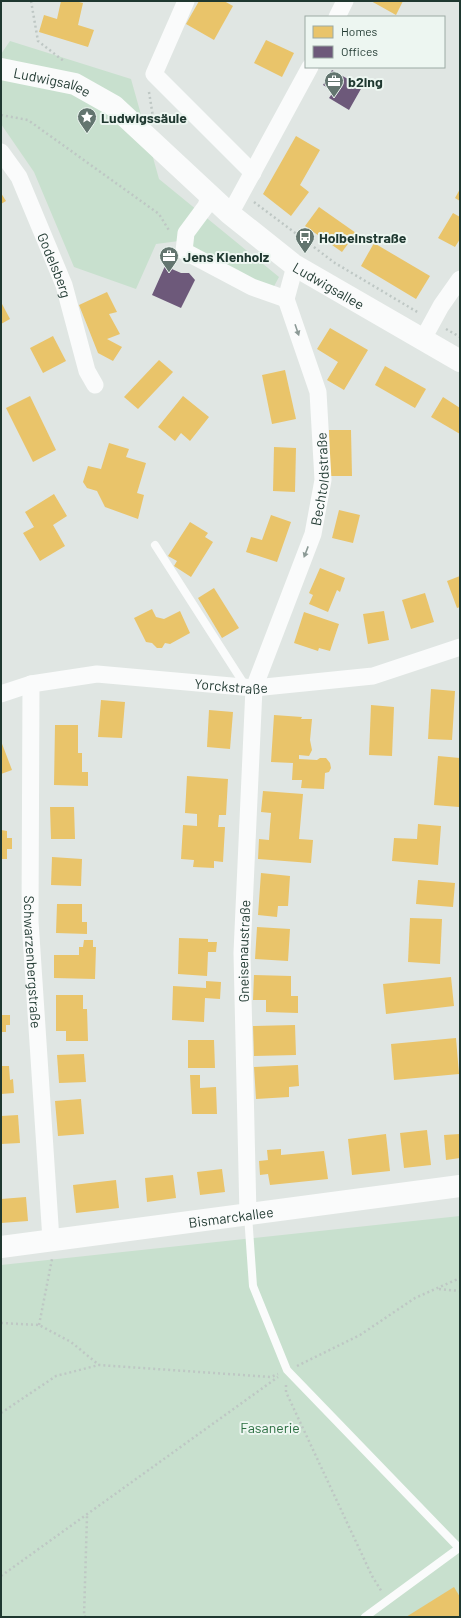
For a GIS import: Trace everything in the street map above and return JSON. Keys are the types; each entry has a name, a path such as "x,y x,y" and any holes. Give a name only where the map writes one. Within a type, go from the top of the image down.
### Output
{"street":[{"path":"186,1 154,74 253,173"},
{"path":"338,16 345,1"},
{"path":"230,214 309,68"},
{"name":"Ludwigsallee","path":"1,69 75,84 114,106 230,214 302,258 423,339 460,361"},
{"name":"Godelsberg","path":"1,152 19,177 64,285 87,371 95,385"},
{"path":"210,194 206,206 186,232 184,251 252,287 286,299 302,258"},
{"path":"423,339 441,306 460,278"},
{"name":"Bechtoldstraße","path":"250,687 313,534 323,480 318,392 286,299"},
{"name":"Yorckstraße","path":"1,694 31,684 97,674 250,687 374,676 460,647"},
{"name":"Schwarzenbergstraße","path":"31,684 30,921 52,1247"},
{"name":"Gneisenaustraße","path":"248,1215 242,953 250,687"},
{"name":"Bismarckallee","path":"1,1247 52,1247 248,1215 460,1186"}],"lane":[{"path":"155,545 250,687"},
{"path":"248,1215 252,1286 287,1370 459,1548 365,1617"}],"path":[{"path":"31,1 38,41 68,64"},
{"path":"149,95 154,122"},
{"path":"1,116 28,120 158,214 184,251"},
{"path":"302,258 311,245"},
{"path":"39,1325 52,1247"},
{"path":"1,1414 56,1376 99,1365 271,1377 360,1334 415,1298 460,1278"},
{"path":"436,1289 460,1290"},
{"path":"1,1323 39,1325 72,1342 99,1365"},
{"path":"1,1576 87,1516 287,1370"},
{"path":"287,1370 286,1392 372,1576 380,1588"},
{"path":"86,1617 84,1616 87,1516"}],"green space":[{"path":"10,41 131,79 159,179 279,277 272,290 179,241 156,244 136,289 74,267 34,172 1,124 1,54"},
{"name":"Fasanerie","path":"460,1216 460,1617 1,1617 1,1265"}],"building: Homes":[{"path":"61,1 75,1 83,3 78,25 94,30 88,47 39,32 44,15 57,19"},
{"path":"199,1 224,1 233,6 214,40 186,24"},
{"path":"371,1 403,1 396,15"},
{"path":"266,40 294,53 282,77 254,63"},
{"path":"296,136 320,150 300,185 309,192 291,216 263,194"},
{"path":"460,189 460,201 455,198"},
{"path":"1,193 6,201 1,204"},
{"path":"319,207 356,233 342,252 305,226"},
{"path":"453,213 460,217 460,239 455,247 438,238"},
{"path":"374,243 430,276 416,299 361,266"},
{"path":"107,292 117,312 109,314 120,334 107,339 122,347 113,361 98,353 79,305"},
{"path":"1,302 10,319 1,324"},
{"path":"330,328 368,350 344,390 327,380 338,362 317,349"},
{"path":"53,336 66,361 43,373 30,348"},
{"path":"159,360 173,372 138,409 124,397"},
{"path":"385,366 426,389 415,408 375,385"},
{"path":"285,370 296,419 272,424 262,375"},
{"path":"30,396 56,450 33,462 6,408"},
{"path":"183,396 209,417 190,441 181,433 175,441 158,427"},
{"path":"443,397 460,408 460,434 431,417"},
{"path":"329,430 351,430 352,476 330,476"},
{"path":"109,443 129,449 126,457 146,463 137,493 144,495 138,519 105,507 97,491 87,488 83,482 88,466 101,469"},
{"path":"274,447 296,448 295,492 273,491"},
{"path":"54,494 67,516 53,525 65,546 40,561 23,533 34,527 25,512"},
{"path":"339,510 360,515 353,543 332,538"},
{"path":"271,515 291,522 277,562 246,552 251,537 262,540"},
{"path":"190,522 208,533 205,537 213,542 191,577 174,566 177,561 168,556"},
{"path":"320,568 345,578 340,592 337,590 328,612 309,604 313,595 309,593"},
{"path":"460,576 460,607 457,608 447,581"},
{"path":"214,588 239,628 222,638 198,598"},
{"path":"425,593 434,622 411,629 402,600"},
{"path":"152,609 156,617 164,619 180,611 190,633 170,644 165,643 162,648 157,648 152,643 146,642 134,618"},
{"path":"384,611 389,640 368,644 363,614"},
{"path":"304,612 339,624 330,651 319,648 318,651 294,643"},
{"path":"431,689 455,691 452,740 428,739"},
{"path":"101,700 125,702 122,738 98,737"},
{"path":"371,705 394,707 392,756 369,755"},
{"path":"209,710 233,712 230,749 207,747"},
{"path":"274,715 312,719 310,740 312,750 309,756 299,755 299,759 317,760 320,758 326,758 330,763 331,768 329,772 325,773 324,789 301,788 302,780 292,780 293,763 271,762"},
{"path":"55,725 78,725 78,753 82,753 82,772 88,772 88,786 54,785"},
{"path":"1,741 12,770 1,774"},
{"path":"438,756 460,758 459,807 434,805"},
{"path":"187,776 228,779 226,815 219,815 218,827 225,827 223,862 214,861 214,868 193,867 194,860 181,859 183,825 197,826 197,814 185,813"},
{"path":"263,791 303,794 299,839 313,840 311,863 258,859 259,839 269,840 271,813 261,812"},
{"path":"50,807 74,807 75,839 51,839"},
{"path":"418,824 441,826 438,865 392,861 394,838 417,839"},
{"path":"1,830 7,831 7,838 12,838 12,849 7,849 7,859 1,859"},
{"path":"52,857 82,859 81,886 51,885"},
{"path":"261,873 290,876 288,906 278,906 277,917 258,915"},
{"path":"418,880 455,883 453,907 416,904"},
{"path":"57,904 82,904 82,922 87,922 87,934 56,933"},
{"path":"410,918 442,919 440,964 408,962"},
{"path":"257,927 290,929 288,961 255,959"},
{"path":"179,938 208,939 208,942 217,942 216,952 208,952 207,976 178,974"},
{"path":"84,940 93,940 93,947 96,947 95,979 54,978 54,955 79,955 79,947 83,947"},
{"path":"254,975 291,976 291,996 298,996 298,1013 266,1012 266,1000 253,1000"},
{"path":"451,977 454,1006 386,1014 383,984"},
{"path":"206,981 221,982 220,999 205,998 204,1022 172,1020 173,986 206,988"},
{"path":"56,995 83,995 83,1009 87,1009 88,1041 66,1041 66,1031 56,1031"},
{"path":"1,1015 10,1015 10,1025 6,1025 6,1032 1,1032"},
{"path":"295,1025 296,1055 254,1056 253,1026"},
{"path":"456,1038 459,1074 394,1080 391,1044"},
{"path":"188,1040 214,1040 215,1068 188,1068"},
{"path":"84,1054 86,1082 59,1083 57,1055"},
{"path":"298,1065 299,1086 289,1087 289,1097 256,1099 254,1067"},
{"path":"1,1066 9,1066 10,1080 13,1079 14,1093 1,1094"},
{"path":"190,1075 200,1075 200,1088 216,1087 217,1114 192,1114"},
{"path":"81,1099 84,1134 58,1136 55,1101"},
{"path":"18,1115 20,1143 1,1144 1,1116"},
{"path":"427,1130 431,1165 404,1168 400,1133"},
{"path":"386,1134 390,1171 352,1175 348,1139"},
{"path":"460,1134 460,1158 446,1160 444,1135"},
{"path":"281,1149 281,1155 324,1151 328,1179 270,1185 268,1174 260,1175 259,1161 268,1160 267,1150"},
{"path":"222,1169 225,1192 200,1195 197,1172"},
{"path":"173,1175 176,1198 147,1202 145,1178"},
{"path":"116,1180 119,1208 76,1213 73,1185"},
{"path":"26,1197 28,1221 1,1223 1,1199"},
{"path":"454,1587 460,1597 460,1617 406,1617"}],"building: Offices":[{"path":"332,70 362,87 349,110 329,98 334,91 323,85"},
{"path":"165,266 181,273 189,273 195,280 181,308 152,295"}],"place":[{"name":"b2ing","path":"334,98"},
{"name":"Ludwigssäule","path":"87,134"},
{"name":"Holbeinstraße","path":"305,254"},
{"name":"Jens Kienholz","path":"169,273"}]}
